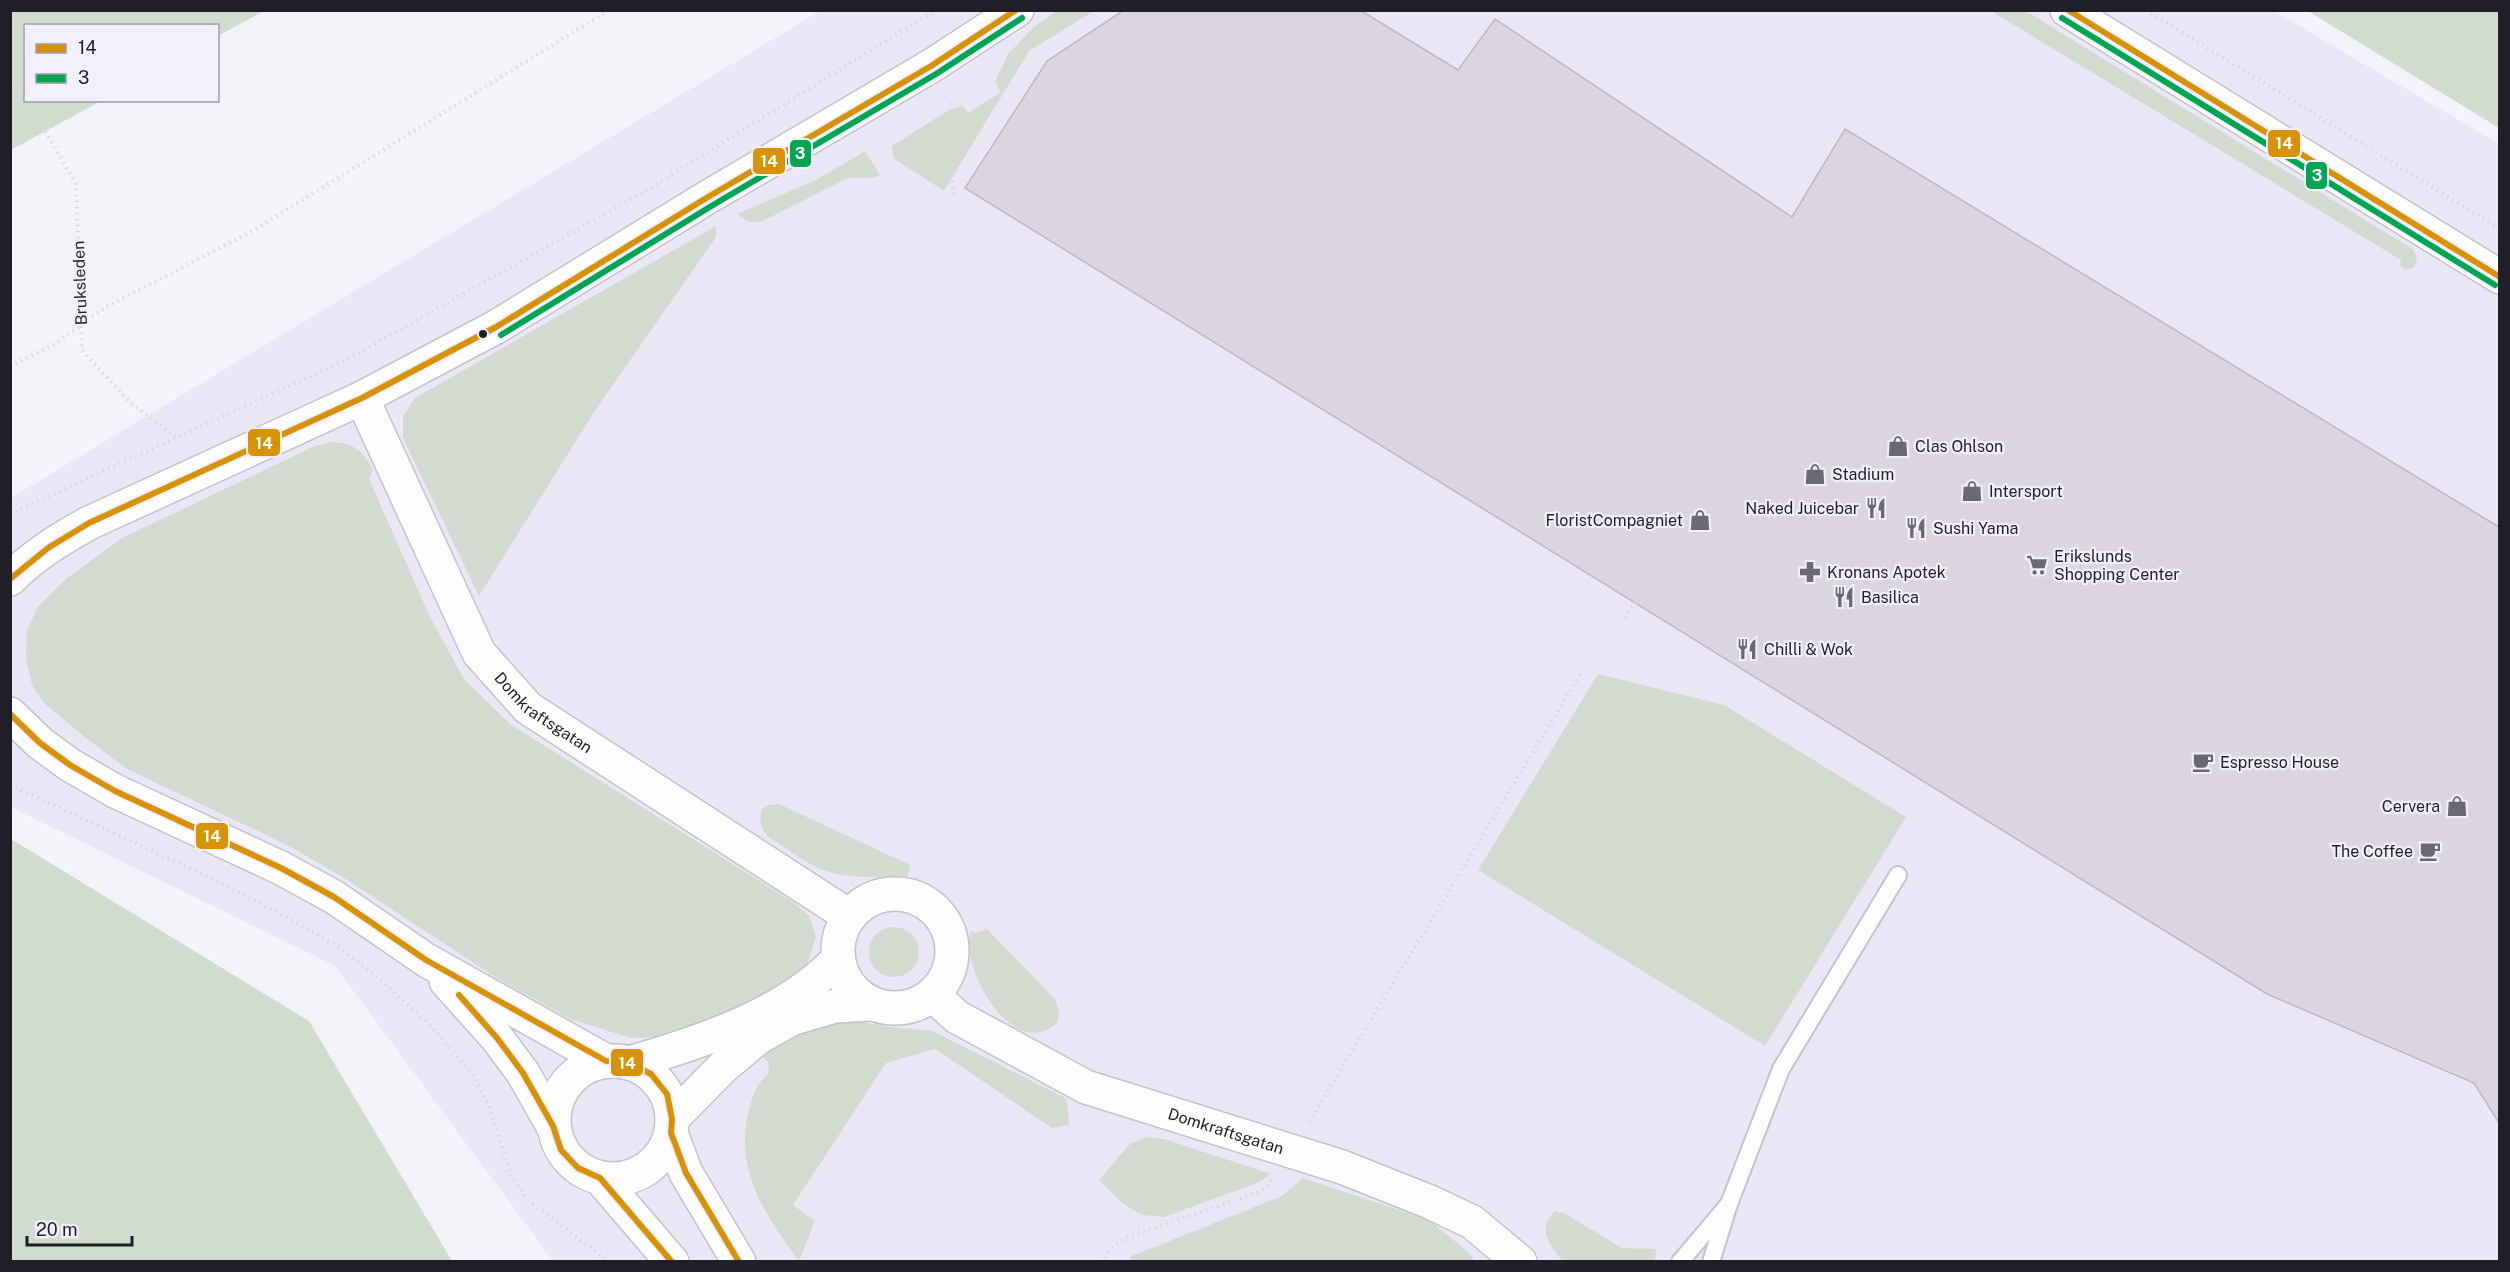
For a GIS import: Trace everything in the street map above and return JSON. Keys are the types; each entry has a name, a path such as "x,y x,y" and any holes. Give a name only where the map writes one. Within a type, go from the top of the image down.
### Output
{"street":[{"path":"10,579 26,563 58,540 89,523 362,398 496,327 708,197 931,66 1017,10"},
{"path":"2067,10 2499,277"},
{"name":"Domkraftsgatan","path":"362,398 479,653 528,708 849,916"},
{"path":"10,714 40,743 70,765 115,791 282,868 317,888 426,960 618,1062 651,1074 667,1094 672,1126 686,1173 739,1262"},
{"path":"426,960 497,1038 523,1073 553,1126 561,1150 578,1168 600,1178 623,1179 645,1170 662,1154 672,1126 723,1067 759,1037 791,1019 835,1006 870,1004 903,1009 933,995 947,976 953,952 948,929 934,909 914,897 890,894 867,901 849,916 838,937 837,960 848,986 870,1004"},
{"path":"553,1126 558,1096 577,1072 702,1040 787,1001 819,979 837,960"},
{"name":"Domkraftsgatan","path":"933,995 957,1017 1086,1087 1342,1167 1472,1222 1520,1262"},
{"path":"600,1178 672,1262"}],"lane":[{"path":"1711,1262 1729,1204 1781,1069 1898,875"},
{"path":"1680,1262 1729,1204"}],"path":[{"path":"10,366 55,344 106,307 256,229 609,10"},
{"path":"10,514 348,359 642,193 936,10"},
{"path":"2146,10 2499,229"},
{"name":"Bruksleden","path":"10,74 24,97"},
{"name":"Bruksleden","path":"27,102 76,184 82,350 130,402 177,438"},
{"path":"951,103 953,196"},
{"path":"1625,618 1636,602"},
{"path":"1101,1262 1110,1249 1127,1237 1259,1192 1270,1183 1581,673"},
{"path":"10,785 206,876 283,915 335,945 380,979 428,1023 471,1072 489,1107 512,1178 530,1202 610,1262"}],"shaded area":[{"path":"1058,10 1094,11 1029,51 944,191 893,158 892,146 944,113 962,105 968,113 1001,92 995,82 1008,54 1035,26"},
{"path":"820,11 2274,11 2499,144 2499,1261 553,1261 335,966 11,807 11,498"},
{"path":"1991,11 2026,11 2414,250 2417,259 2414,268 2405,270 2400,265 2401,260"},
{"path":"865,151 880,175 872,178 848,178 761,222 749,222 737,214 816,180"},
{"path":"716,226 716,237 596,409 479,596 403,438 403,416 415,398"},
{"path":"338,442 356,449 373,470 369,479 430,617 464,679 510,724 794,903 810,917 816,937 805,972 785,990 667,1037 631,1038 570,1019 495,977 341,876 285,844 127,769 44,703 32,685 26,658 27,631 37,608 67,578 122,538 315,446"},
{"path":"1598,674 1724,705 1906,817 1765,1046 1478,870"},
{"path":"779,804 910,865 908,876 849,876 826,871 808,863 773,840 762,828 762,809 768,805"},
{"path":"894,927 912,934 919,952 912,970 894,977 876,970 869,952 876,934"},
{"path":"987,929 1055,999 1059,1011 1058,1022 1040,1032 1022,1031 1006,1020 991,1003 979,983 969,944 972,931 976,933"},
{"path":"840,1018 889,1027 933,1031 1067,1099 1069,1125 1052,1128 935,1049 886,1063 793,1205 815,1221 799,1261 776,1228 756,1192 746,1155 745,1135 748,1114 757,1087 768,1074 769,1064 763,1057 787,1037"},
{"path":"1146,1137 1164,1139 1271,1174 1257,1183 1164,1217 1142,1215 1122,1203 1099,1180 1130,1144"},
{"path":"1303,1178 1429,1220 1467,1251 1475,1261 1128,1261 1132,1256 1282,1196"},
{"path":"1555,1211 1564,1213 1622,1248 1656,1249 1655,1261 1563,1261 1547,1237 1546,1224"}],"green space":[{"path":"11,10 264,10 219,35 219,24 24,24 24,102 99,102 11,150"},
{"path":"2308,11 2499,11 2499,128"},
{"path":"11,839 309,1021 452,1261 11,1261"}],"building":[{"name":"Erikslunds Shopping Center","path":"1124,10 1360,10 1458,70 1495,19 1792,217 1845,129 2499,527 2499,1123 2474,1083 2267,994 965,188 1047,61"}],"transit line":[{"name":"14","path":"10,579 48,548 89,523 362,398 496,327 708,197 931,66 1016,10"},
{"name":"14","path":"2068,10 2500,277"},
{"name":"3","path":"501,335 713,205 936,74 1022,18"},
{"name":"3","path":"2062,18 2495,285"},
{"name":"14","path":"10,714 40,743 70,765 115,791 281,868 334,897 426,960 606,1061 629,1063 651,1074 667,1094 672,1119 671,1133 686,1173 739,1262"},
{"name":"14","path":"459,995 497,1038 523,1073 553,1126 561,1150 578,1168 600,1178 672,1262"}],"place":[{"name":"Clas Ohlson","path":"1898,446"},
{"name":"Stadium","path":"1815,474"},
{"name":"Intersport","path":"1972,491"},
{"name":"Naked Juicebar","path":"1876,508"},
{"name":"FloristCompagniet","path":"1700,520"},
{"name":"Sushi Yama","path":"1916,528"},
{"name":"Erikslunds Shopping Center","path":"2037,565"},
{"name":"Kronans Apotek","path":"1810,572"},
{"name":"Basilica","path":"1844,597"},
{"name":"Chilli & Wok","path":"1747,649"},
{"name":"Espresso House","path":"2203,762"},
{"name":"Cervera","path":"2457,806"},
{"name":"The Coffee","path":"2430,851"}]}
